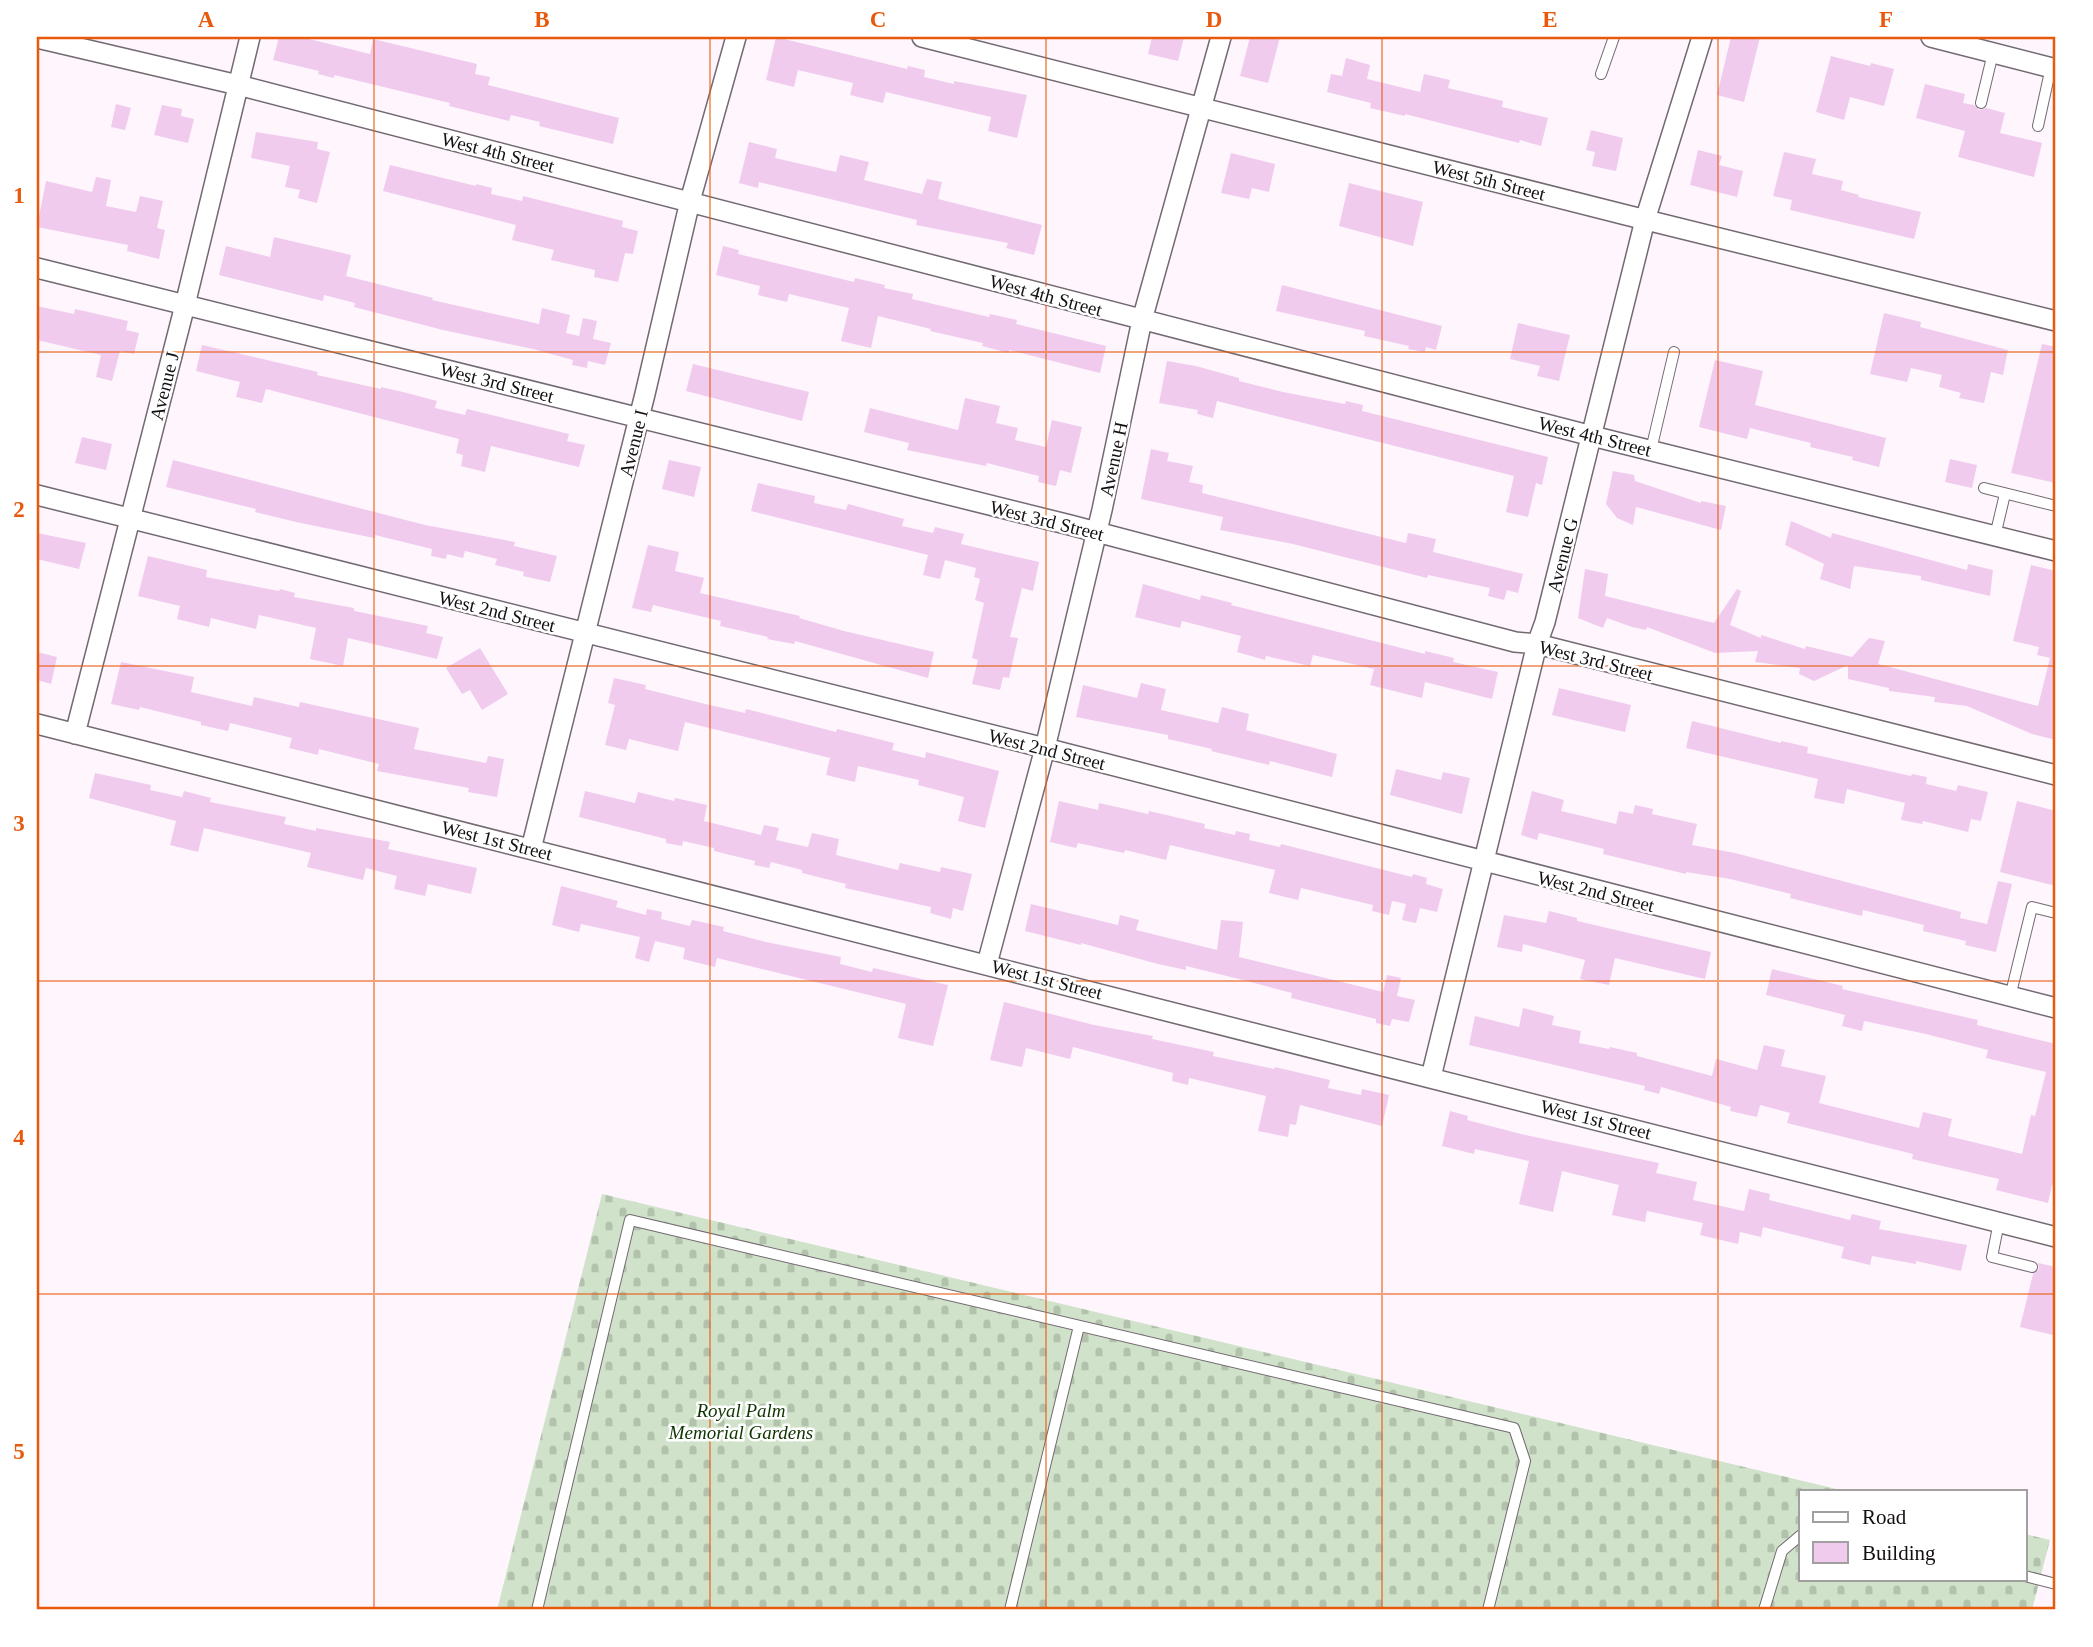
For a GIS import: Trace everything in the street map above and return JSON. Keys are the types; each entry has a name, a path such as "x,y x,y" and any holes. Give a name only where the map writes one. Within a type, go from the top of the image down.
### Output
{"street":[{"name":"Avenue J","path":"75,734 185,305 250,37"},
{"name":"Avenue I","path":"531,849 690,201 736,37"},
{"name":"West 5th Street","path":"922,37 2056,321"},
{"name":"Avenue H","path":"987,964 1045,748 1102,510 1142,320 1221,37"},
{"name":"Avenue G","path":"1432,1077 1537,645 1645,220 1702,37"},
{"path":"1931,37 2054,68"},
{"name":"West 4th Street","path":"37,38 238,85 1592,436 2056,551"},
{"name":"West 3rd Street","path":"37,268 1095,532 1515,642 1537,645 2056,775"},
{"name":"West 2nd Street","path":"37,495 1045,748 2056,1008"},
{"name":"West 1st Street","path":"37,724 2056,1237"}],"lane":[{"path":"1601,74 1614,37"},
{"path":"1981,103 1993,53"},
{"path":"2038,126 2054,68"},
{"path":"1651,450 1674,352"},
{"path":"1984,488 2056,506"},
{"path":"1995,536 2005,494"},
{"path":"2010,997 2032,907 2056,913"},
{"path":"537,1610 630,1220 1514,1428 1525,1461 1488,1610"},
{"path":"1999,1222 1992,1257 2032,1267"},
{"path":"1010,1610 1079,1326"},
{"path":"1764,1610 1782,1550 1799,1537"},
{"path":"2026,1576 2056,1584"}],"green space":[{"name":"Royal Palm Memorial Gardens","path":"602,1194 1841,1490 1799,1490 1799,1580 2026,1580 2026,1534 2050,1540 2032,1610 497,1610"}],"building":[{"path":"279,37 301,37 370,54 373,39 477,64 475,74 490,77 488,85 619,118 613,144 539,126 540,122 511,115 509,121 449,106 450,103 334,75 334,78 318,74 319,71 273,60"},
{"path":"776,37 907,69 908,66 925,70 924,77 954,84 954,81 1027,95 1017,138 988,131 991,117 886,92 883,103 850,95 853,83 798,70 794,87 766,80"},
{"path":"1152,37 1184,37 1178,61 1148,54"},
{"path":"1250,37 1280,37 1268,83 1240,76"},
{"path":"1731,37 1760,37 1744,102 1717,95"},
{"path":"1831,56 1894,69 1884,106 1850,97 1844,120 1816,112"},
{"path":"1346,58 1370,65 1367,79 1420,92 1424,74 1450,80 1448,88 1503,101 1502,107 1548,118 1541,146 1370,108 1371,103 1327,92 1331,74 1342,76"},
{"path":"1925,84 1965,94 1963,103 1974,105 1979,110 1986,108 2005,113 2000,133 2042,143 2034,177 1958,157 1965,131 1916,118"},
{"path":"116,104 131,108 125,130 111,127"},
{"path":"162,105 182,109 181,116 194,119 188,143 154,135"},
{"path":"1591,130 1623,138 1616,171 1592,166 1595,152 1586,150"},
{"path":"256,132 318,142 317,149 330,152 317,203 298,198 300,190 285,187 290,166 251,158"},
{"path":"749,142 777,149 775,158 836,172 840,155 869,162 864,180 922,194 927,179 942,182 938,199 1042,225 1034,255 1006,248 1008,243 916,225 917,220 759,182 758,188 739,183"},
{"path":"1698,150 1722,156 1719,165 1743,171 1737,197 1690,185"},
{"path":"1784,152 1816,159 1812,174 1843,181 1841,190 1859,195 1858,197 1921,212 1914,239 1790,210 1792,200 1773,196"},
{"path":"1231,153 1275,164 1269,192 1252,188 1249,199 1221,193"},
{"path":"390,165 492,188 491,194 522,201 523,196 623,221 622,227 638,231 633,254 625,253 618,282 594,277 595,270 551,260 554,250 512,240 516,225 383,191"},
{"path":"96,177 111,180 106,206 136,212 140,196 163,201 157,228 165,230 159,259 127,251 128,245 37,227 46,181 92,192"},
{"path":"1349,183 1423,202 1413,246 1339,226"},
{"path":"274,237 351,255 346,276 433,298 432,300 539,324 542,308 570,315 566,333 579,336 583,318 597,321 593,339 611,343 605,365 588,361 587,368 572,365 573,360 354,307 355,303 324,295 323,301 219,275 226,246 270,257"},
{"path":"723,246 739,250 738,254 854,282 855,278 885,285 884,288 913,294 912,299 989,317 990,314 1017,320 1016,324 1106,346 1100,373 1009,350 1009,353 982,346 983,343 878,316 871,348 841,341 849,308 789,294 787,302 758,295 760,286 716,275"},
{"path":"1282,285 1442,326 1436,350 1426,347 1425,352 1408,349 1409,346 1364,336 1365,331 1276,311"},
{"path":"37,306 74,314 75,309 128,321 126,330 139,333 134,354 120,351 112,381 96,377 101,355 37,340"},
{"path":"1884,313 1921,322 1920,327 2008,350 2003,375 1991,372 1984,403 1959,398 1961,393 1939,387 1942,375 1911,368 1907,382 1870,374"},
{"path":"1518,323 1570,335 1559,381 1537,376 1540,366 1510,359"},
{"path":"2042,344 2056,347 2056,483 2011,473"},
{"path":"202,345 318,372 317,375 437,401 435,408 465,415 467,409 569,434 567,441 585,445 579,467 491,446 485,472 461,466 463,455 456,453 459,439 266,389 262,403 236,397 240,382 196,371"},
{"path":"1715,360 1763,371 1755,405 1886,438 1879,467 1852,460 1853,457 1810,447 1811,443 1750,428 1747,439 1699,427"},
{"path":"1167,361 1196,366 1283,392 1363,405 1362,411 1548,457 1542,485 1536,483 1528,517 1506,512 1514,476 1217,401 1213,418 1197,414 1198,410 1159,403"},
{"path":"693,364 809,392 802,421 686,391"},
{"path":"965,398 1000,406 996,423 1018,428 1015,440 1046,447 1052,420 1082,427 1071,473 1060,470 1056,486 1038,482 1039,476 987,463 986,466 907,450 909,443 864,432 870,408 958,430"},
{"path":"82,437 112,444 106,470 75,463"},
{"path":"1151,449 1169,453 1167,461 1193,466 1189,482 1203,485 1202,493 1406,543 1408,533 1436,539 1433,552 1523,574 1518,593 1507,590 1504,600 1488,596 1490,588 1428,575 1427,578 1293,544 1220,530 1223,517 1141,499"},
{"path":"1950,459 1977,465 1972,488 1945,482"},
{"path":"173,460 425,525 515,542 514,546 557,556 550,582 523,576 524,572 495,565 497,559 465,551 463,558 447,554 446,559 431,556 432,549 375,535 374,538 296,522 255,512 256,509 166,487"},
{"path":"669,460 701,467 694,497 662,489"},
{"path":"1613,471 1634,475 1635,481 1701,503 1726,506 1721,530 1636,507 1633,525 1617,518 1606,504"},
{"path":"758,483 815,496 814,503 846,510 848,504 904,519 902,526 933,533 935,527 964,534 961,544 1039,562 1033,591 1022,588 1010,637 1018,638 1009,678 1003,677 1000,690 972,684 978,660 972,658 984,603 975,600 980,579 974,577 976,568 945,560 940,579 923,575 928,555 751,511"},
{"path":"1791,521 1831,538 1832,533 1967,570 1968,564 1993,570 1990,596 1921,580 1921,576 1854,566 1850,589 1820,579 1824,564 1785,545"},
{"path":"37,533 86,543 79,569 37,559"},
{"path":"648,545 679,552 675,571 704,578 700,593 800,616 799,618 844,631 934,652 928,678 795,641 794,644 767,639 768,637 720,626 721,621 653,605 651,612 632,608"},
{"path":"148,556 207,570 206,577 279,591 280,589 295,593 294,597 428,626 426,633 443,637 437,659 348,638 343,666 310,659 316,628 259,615 256,629 211,618 209,627 177,619 180,606 138,596"},
{"path":"2031,565 2056,571 2056,624 2053,639 2056,640 2056,740 2032,734 1967,706 1934,702 1935,697 1889,691 1889,688 1848,679 1848,665 1814,681 1799,674 1800,668 1755,662 1758,651 1715,653 1647,627 1646,630 1632,627 1607,618 1603,628 1578,618 1585,569 1608,574 1605,596 1714,623 1737,589 1741,591 1730,625 1761,638 1761,635 1805,649 1806,646 1852,657 1869,638 1885,641 1878,664 2038,706 2050,658 2037,655 2039,647 2013,641"},
{"path":"1143,584 1200,600 1201,595 1425,654 1425,651 1454,658 1453,662 1498,672 1492,699 1425,682 1422,698 1370,685 1374,669 1313,655 1310,666 1266,656 1265,660 1237,652 1241,636 1182,621 1180,628 1135,617"},
{"path":"480,648 508,694 482,710 470,690 462,694 446,668"},
{"path":"37,652 57,657 51,684 37,680"},
{"path":"121,662 194,677 191,692 252,706 254,697 299,707 300,702 419,728 414,749 486,763 488,756 504,759 497,797 468,792 469,788 377,771 379,764 319,749 318,755 289,748 292,738 230,723 228,731 140,707 139,710 111,704"},
{"path":"614,678 646,685 645,689 701,703 745,713 746,709 836,732 837,729 894,743 892,750 925,758 926,752 999,771 985,828 958,821 964,797 918,785 919,780 858,766 855,782 826,775 830,758 685,722 678,751 629,739 626,750 605,745 615,705 608,703"},
{"path":"1141,683 1166,689 1161,710 1218,723 1222,707 1249,714 1246,730 1337,754 1332,777 1270,761 1269,765 1211,751 1212,749 1168,739 1168,735 1076,717 1083,685 1137,698"},
{"path":"1559,688 1631,705 1625,732 1552,715"},
{"path":"1692,721 1808,747 1807,753 1911,776 1927,777 1926,784 1956,791 1958,785 1988,792 1981,821 1971,819 1968,832 1923,821 1922,824 1901,820 1905,803 1847,789 1844,804 1814,798 1818,779 1686,748"},
{"path":"1396,769 1441,780 1443,772 1470,778 1462,814 1390,795"},
{"path":"95,773 151,785 150,790 182,797 184,791 211,798 210,802 286,817 284,824 390,842 388,849 477,868 471,894 428,884 425,896 394,889 397,876 366,868 363,880 307,867 311,853 204,828 198,852 170,845 176,821 89,798"},
{"path":"585,791 635,803 638,792 674,801 675,798 707,805 704,821 761,835 764,825 779,828 776,840 808,847 812,833 839,839 836,855 898,870 900,863 940,872 941,867 972,874 963,911 953,908 951,919 930,913 931,907 845,888 846,884 802,873 802,870 771,862 769,868 754,865 755,861 714,851 714,848 683,841 682,846 666,843 666,839 579,817"},
{"path":"1532,791 1564,800 1561,811 1616,824 1619,811 1633,814 1635,805 1653,809 1652,814 1697,824 1692,845 1735,853 1961,912 1960,918 1987,924 1998,881 2012,884 1996,952 1965,945 1966,941 1923,931 1924,925 1863,910 1862,916 1790,898 1791,894 1730,879 1686,874 1603,854 1604,849 1539,833 1537,840 1521,835"},
{"path":"1059,801 1098,810 1099,803 1148,814 1149,811 1205,824 1204,828 1235,835 1236,831 1250,834 1249,840 1280,847 1281,844 1412,877 1413,874 1427,878 1426,884 1443,889 1437,912 1420,908 1416,923 1402,920 1406,904 1392,901 1389,915 1372,911 1373,905 1301,888 1298,900 1269,893 1275,870 1170,845 1166,860 1125,850 1124,853 1078,843 1076,848 1050,842"},
{"path":"2017,801 2056,811 2056,886 2000,872"},
{"path":"561,886 618,901 616,907 646,915 647,909 662,912 661,919 690,926 692,920 724,927 723,931 841,957 840,964 872,972 873,968 948,985 933,1046 898,1038 906,1004 717,958 715,967 683,959 685,948 655,941 649,962 635,958 640,937 581,924 579,932 552,925"},
{"path":"1031,904 1118,925 1120,915 1139,920 1136,930 1217,950 1221,920 1243,922 1239,957 1383,992 1387,975 1401,978 1397,996 1415,1000 1409,1022 1392,1019 1390,1026 1376,1023 1376,1019 1291,998 1292,993 1247,981 1186,966 1186,970 1158,964 1025,931"},
{"path":"1549,911 1577,918 1577,921 1711,952 1705,979 1615,958 1609,985 1580,979 1585,960 1523,944 1522,952 1497,947 1504,915 1546,923"},
{"path":"1772,969 1843,986 1842,989 1978,1020 1977,1025 2056,1044 2056,1186 2052,1185 2048,1203 1996,1190 1999,1179 1912,1159 1913,1154 1787,1123 1790,1113 1760,1105 1757,1117 1730,1111 1731,1107 1661,1087 1659,1094 1644,1090 1645,1086 1469,1045 1475,1016 1519,1027 1523,1008 1554,1016 1552,1025 1581,1031 1579,1043 1637,1053 1637,1056 1712,1076 1716,1059 1757,1070 1764,1045 1785,1050 1781,1066 1826,1076 1819,1103 1919,1128 1923,1112 1952,1119 1948,1136 2022,1154 2031,1115 2035,1116 2046,1072 1986,1058 1988,1050 1926,1034 1864,1021 1862,1031 1842,1026 1845,1015 1766,995"},
{"path":"1004,1002 1094,1025 1153,1036 1152,1039 1214,1052 1213,1056 1330,1080 1328,1088 1361,1095 1362,1089 1389,1095 1382,1126 1300,1105 1296,1125 1290,1124 1288,1137 1258,1131 1266,1096 1189,1078 1188,1085 1172,1081 1173,1073 1073,1047 1070,1059 1026,1048 1022,1067 990,1060"},
{"path":"1450,1111 1468,1116 1467,1120 1521,1134 1659,1163 1656,1173 1697,1182 1693,1200 1744,1211 1749,1189 1770,1194 1769,1200 1850,1220 1852,1214 1881,1221 1879,1229 1967,1245 1961,1271 1916,1261 1916,1264 1872,1256 1870,1265 1841,1258 1844,1247 1763,1227 1761,1237 1740,1232 1738,1244 1700,1235 1703,1223 1647,1211 1645,1222 1612,1215 1619,1185 1562,1171 1553,1212 1519,1204 1529,1161 1475,1149 1474,1154 1442,1146"},
{"path":"2038,1263 2056,1267 2056,1322 2053,1335 2020,1327 2033,1274 2039,1269"}]}
